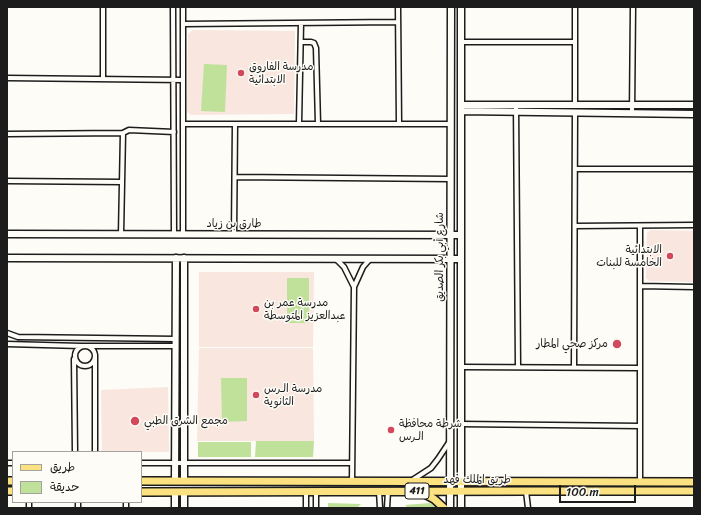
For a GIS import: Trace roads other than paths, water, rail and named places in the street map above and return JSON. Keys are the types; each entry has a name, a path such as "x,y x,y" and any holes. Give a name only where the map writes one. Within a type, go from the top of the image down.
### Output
{"main road":[{"name":"طريق الملك فهد","path":"142,481 694,482"},
{"name":"طريق الملك فهد","path":"142,492 526,490 694,491"},
{"path":"419,491 434,499 444,508"}],"street":[{"path":"103,7 103,79"},
{"path":"174,7 174,234"},
{"path":"183,7 183,234"},
{"path":"398,7 399,124"},
{"name":"شارع أبي بكر الصديق","path":"450,508 451,7"},
{"name":"شارع أبي بكر الصديق","path":"461,7 461,508"},
{"path":"575,7 575,105"},
{"path":"632,113 633,7"},
{"path":"183,24 398,22"},
{"path":"299,124 301,23"},
{"path":"301,42 314,43 316,48 318,124"},
{"path":"461,42 575,42"},
{"path":"7,78 183,80"},
{"path":"461,108 516,105 694,104"},
{"path":"516,105 518,367"},
{"path":"461,108 516,112 694,114"},
{"path":"574,367 575,112"},
{"path":"183,124 450,124"},
{"path":"234,234 235,124"},
{"path":"7,134 122,133 129,130 174,132"},
{"path":"121,234 122,133"},
{"path":"575,169 694,168"},
{"path":"234,177 450,179"},
{"path":"7,181 122,182"},
{"path":"575,226 694,225"},
{"path":"640,226 640,482"},
{"name":"طارق بن زياد","path":"7,234 461,235"},
{"path":"7,258 461,259"},
{"path":"175,481 176,258"},
{"path":"184,258 184,481"},
{"path":"336,259 344,267 354,287"},
{"path":"352,481 354,287 363,267 370,259"},
{"path":"640,286 694,287"},
{"path":"7,333 18,337 94,338 176,342"},
{"path":"76,338 84,346 94,352 95,356 95,451"},
{"path":"75,451 75,352 94,338"},
{"path":"7,344 84,346 176,342"},
{"path":"74,359 81,366 88,366 93,362 95,356"},
{"path":"461,367 640,368"},
{"path":"461,424 640,426"},
{"path":"409,482 431,468 450,440"},
{"path":"142,463 352,463"},
{"path":"526,490 528,508"},
{"path":"379,491 380,508"},
{"path":"387,508 388,491"},
{"path":"175,492 175,508"},
{"path":"184,492 184,508"},
{"path":"306,492 306,508"},
{"path":"316,492 316,508"}],"place":[{"name":"مدرسة الفاروق الابتدائية","path":"241,73"},
{"name":"الابتدائية الخامسة للبنات","path":"670,256"},
{"name":"مدرسة عمر بن عبدالعزيز المتوسطة","path":"256,309"},
{"name":"مركز صحي المطار","path":"617,344"},
{"name":"مدرسة الـرس الثانوية","path":"256,395"},
{"name":"مجمع الشرق الطبي","path":"135,421"},
{"name":"شرطة محافظة الـرس","path":"391,430"}]}
